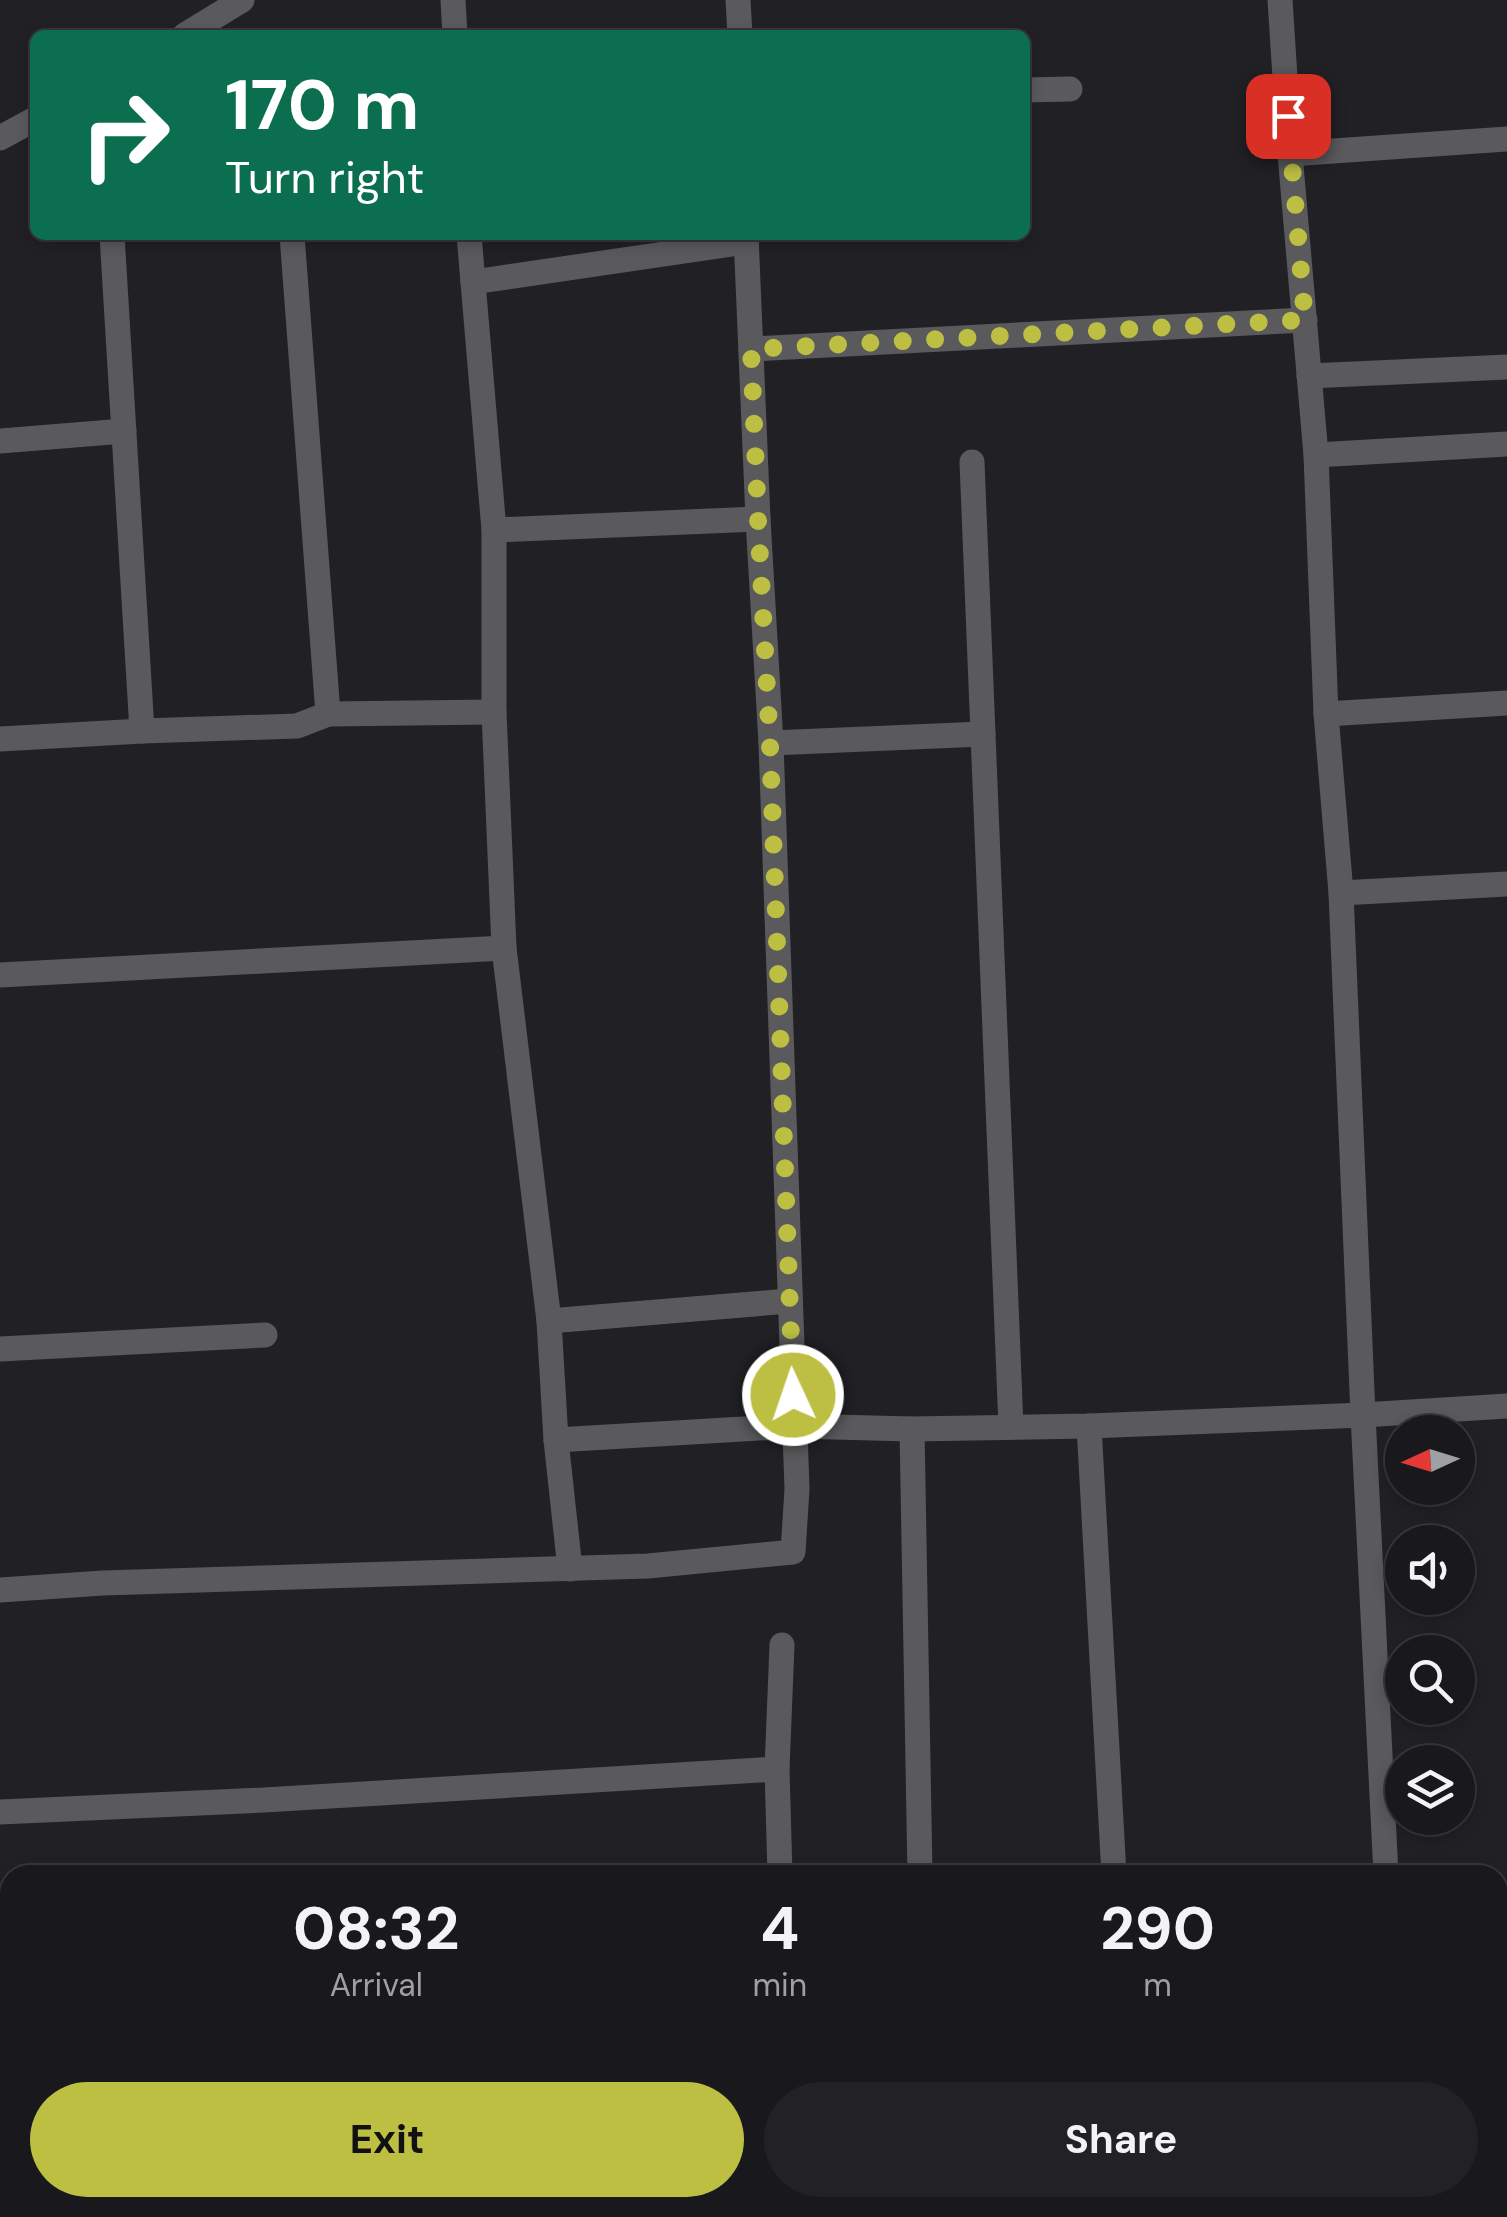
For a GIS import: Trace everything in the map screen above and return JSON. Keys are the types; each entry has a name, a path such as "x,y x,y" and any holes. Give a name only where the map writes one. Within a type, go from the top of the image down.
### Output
{"street":[{"path":"193,30 242,0"},
{"path":"453,0 455,30"},
{"path":"738,0 740,30"},
{"path":"1280,0 1316,455 1326,714 1342,893 1386,1865"},
{"path":"1030,90 1070,89"},
{"path":"0,138 30,122"},
{"path":"1290,154 1507,139"},
{"path":"112,240 142,731"},
{"path":"292,240 328,714"},
{"path":"469,240 494,530 494,712 504,948 549,1322 556,1440 570,1569"},
{"path":"473,282 740,240"},
{"path":"0,1590 123,1582 648,1566 793,1552 797,1490 795,1426 770,744 746,240"},
{"path":"751,349 1305,320"},
{"path":"1309,376 1507,367"},
{"path":"0,441 124,431"},
{"path":"1316,455 1507,444"},
{"path":"972,462 1012,1427"},
{"path":"494,530 758,519"},
{"path":"1326,714 1507,703"},
{"path":"0,739 297,726 328,714 494,712"},
{"path":"770,744 983,734"},
{"path":"1342,893 1507,884"},
{"path":"0,975 504,948"},
{"path":"549,1322 789,1301"},
{"path":"0,1350 265,1335"},
{"path":"556,1440 795,1426 1089,1426 1507,1406"},
{"path":"1089,1426 1113,1865"},
{"path":"912,1429 920,1865"},
{"path":"780,1865 777,1768 782,1646"},
{"path":"0,1812 777,1768"}],"route":[{"path":"793,1395 770,744 751,349 1305,320 1288,116"}]}
